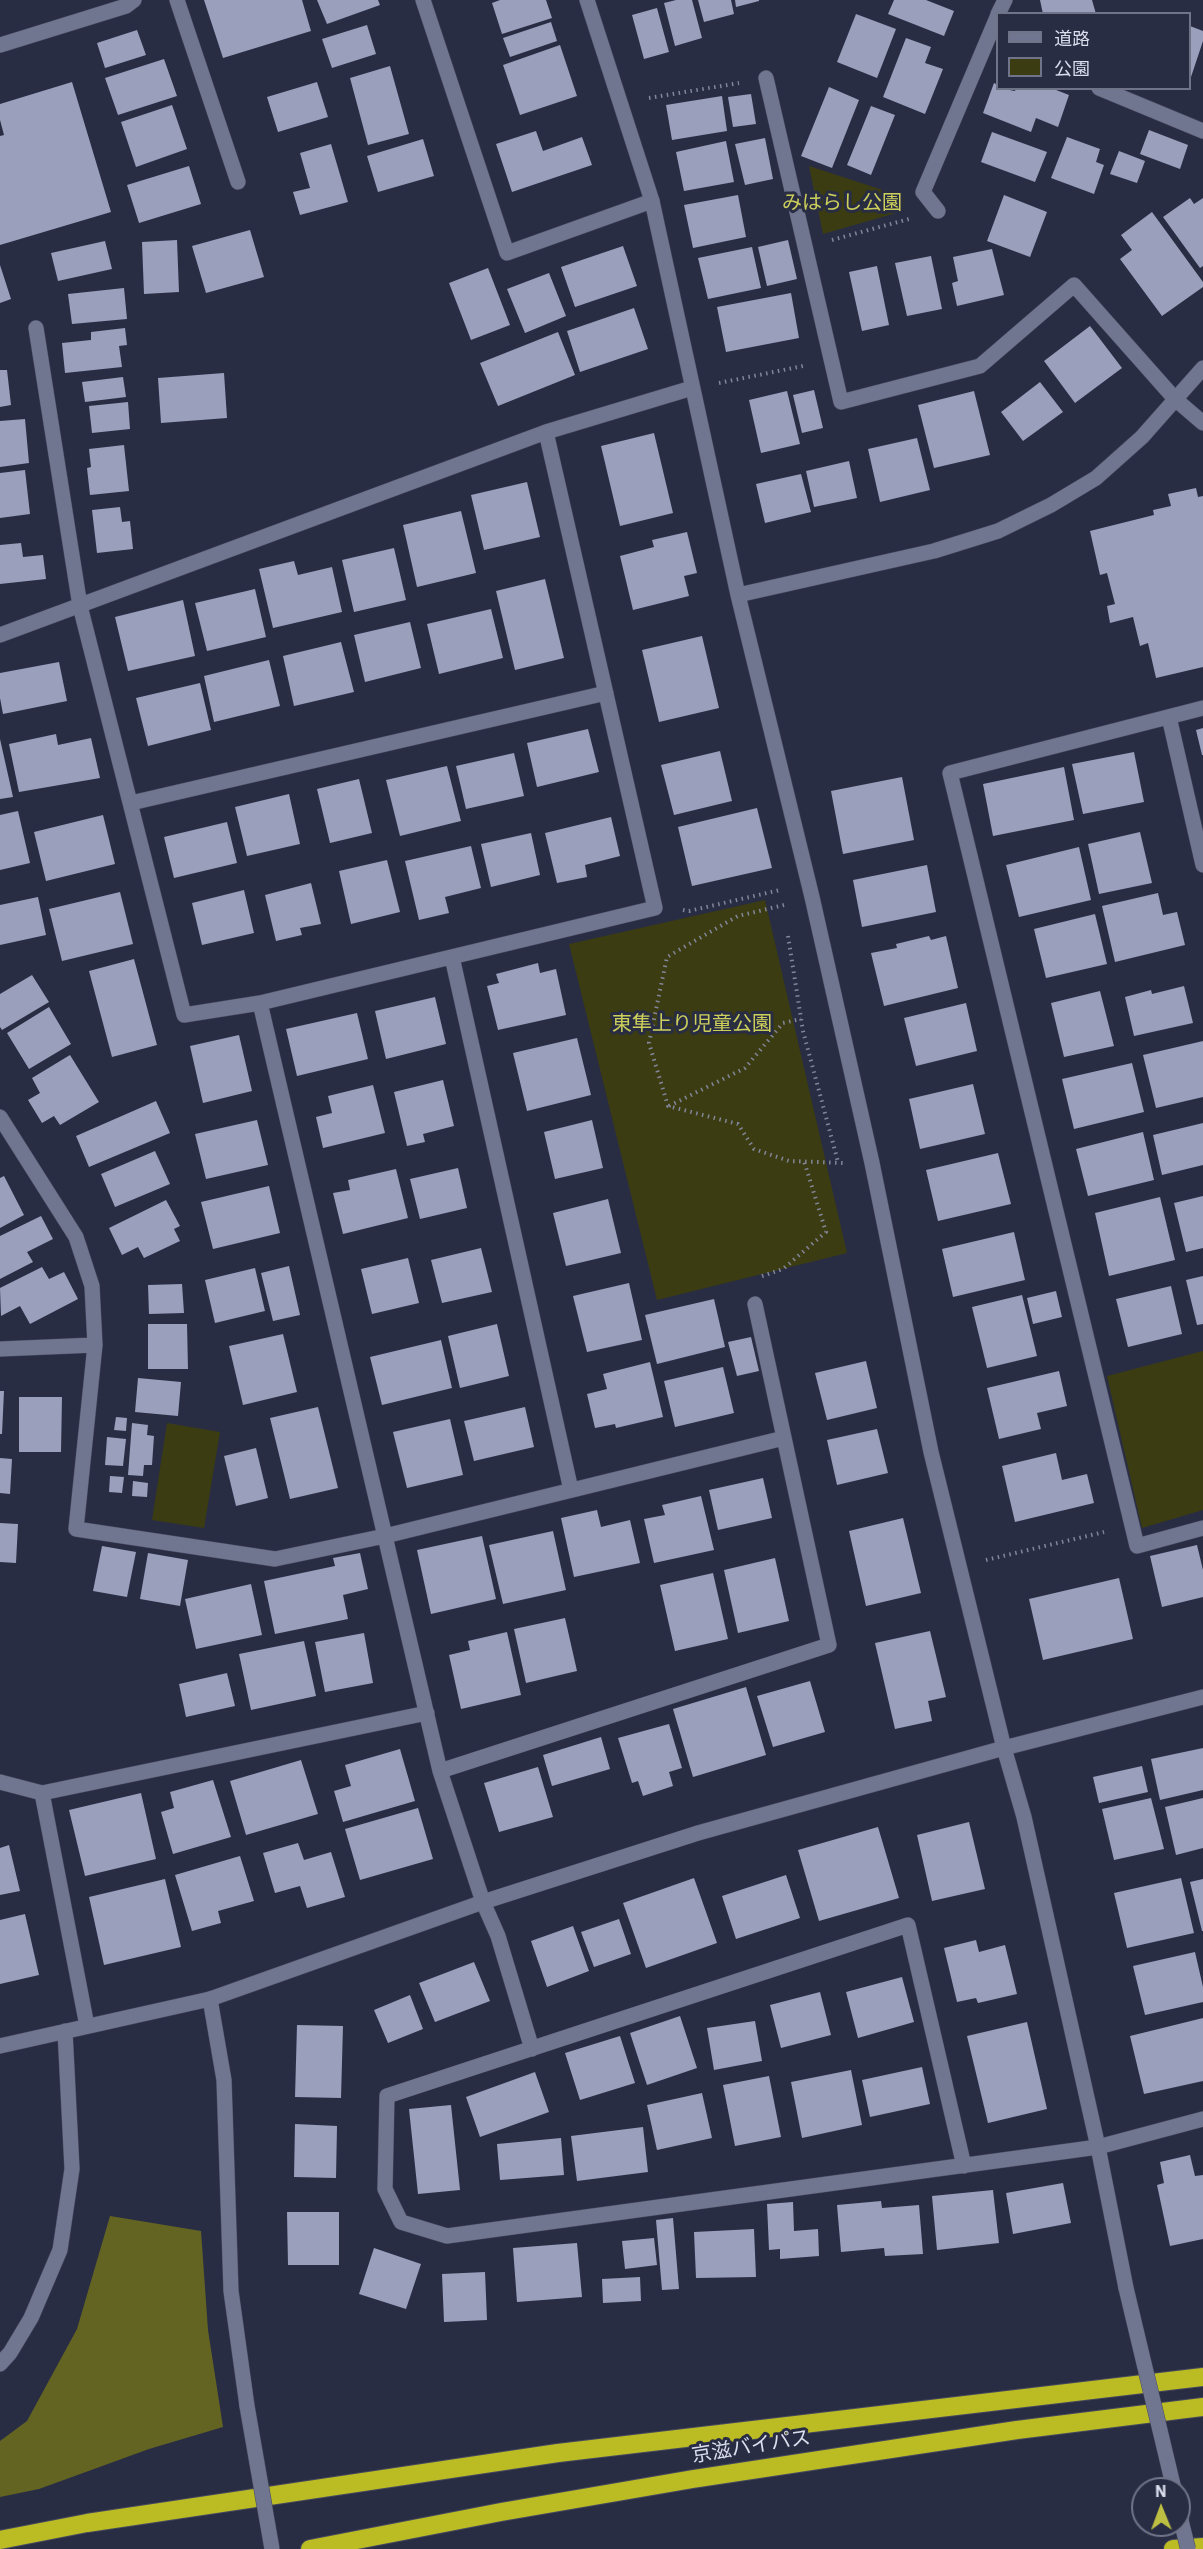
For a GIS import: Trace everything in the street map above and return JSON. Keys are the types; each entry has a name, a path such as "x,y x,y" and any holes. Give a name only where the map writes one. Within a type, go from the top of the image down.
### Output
{"highway":[{"path":"0,2540 87,2523 558,2453 1203,2378"},
{"name":"京滋バイパス","path":"310,2549 501,2512 716,2475 1017,2430 1203,2407"},
{"path":"1173,2549 1203,2547"}],"street":[{"path":"0,45 126,6 134,0"},
{"path":"177,0 238,182"},
{"path":"423,0 507,253 652,201"},
{"path":"587,0 652,201 738,596 812,897 872,1163 931,1452 1004,1748 1024,1817 1098,2148 1126,2288 1171,2477"},
{"path":"938,211 923,192 991,44 996,23"},
{"path":"766,78 841,402 980,366 1074,285 1175,399 1203,423"},
{"path":"1104,90 1203,131"},
{"path":"36,328 80,606 184,1015 260,1003 655,908 546,432"},
{"path":"738,596 934,551 998,531 1051,505 1096,478 1142,437 1203,368"},
{"path":"0,635 546,432 692,388"},
{"path":"131,803 606,693"},
{"path":"1203,708 950,773 1137,1546 1203,1528"},
{"path":"1169,717 1203,865"},
{"path":"452,957 571,1490"},
{"path":"260,1003 440,1771 483,1902 498,1936 532,2049"},
{"path":"0,1117 76,1237 92,1286 95,1345 76,1528 275,1559 385,1536 784,1438"},
{"path":"440,1771 829,1645 755,1304"},
{"path":"0,1349 95,1345"},
{"path":"0,2046 210,1999 483,1902 698,1833 1004,1748 1203,1697"},
{"path":"0,1782 42,1793 427,1713"},
{"path":"42,1793 87,2026"},
{"path":"964,2166 908,1925 387,2096 385,2189 401,2222 447,2236 1098,2148 1203,2119"},
{"path":"210,1999 224,2080 231,2291 247,2406 272,2549"},
{"path":"0,2364 10,2353 31,2318 60,2250 72,2169 65,2031"}],"path":[{"path":"622,103 766,78"},
{"path":"805,247 938,211"},
{"path":"692,388 831,361"},
{"path":"689,911 780,889 785,915"},
{"path":"668,1106 649,1043 667,957 738,916 784,905"},
{"path":"786,925 801,1019 838,1162"},
{"path":"668,1106 745,1068 783,1023 801,1019"},
{"path":"668,1106 738,1124 754,1149 789,1161 872,1163"},
{"path":"783,1269 826,1232 804,1161"},
{"path":"959,1566 1131,1525"}],"green space":[{"name":"みはらし公園","path":"809,166 904,197 903,211 823,234"},
{"name":"東隼上り児童公園","path":"765,900 847,1253 657,1300 569,944"},
{"path":"1203,1351 1203,1510 1142,1528 1107,1376"},
{"path":"167,1423 220,1432 204,1528 152,1520"}],"shaded area":[{"path":"110,2216 201,2231 208,2330 223,2427 149,2449 39,2489 0,2497 0,2441 27,2421 77,2329"}],"building":[{"path":"204,0 302,0 311,31 223,58"},
{"path":"317,0 378,0 380,5 327,24"},
{"path":"500,0 546,0 552,18 502,34 492,3"},
{"path":"692,0 702,38 675,46 664,3"},
{"path":"698,0 731,0 734,14 704,22"},
{"path":"735,0 759,0 759,1 736,7"},
{"path":"894,0 926,0 954,11 944,36 888,14"},
{"path":"1040,0 1092,0 1095,12 1043,12"},
{"path":"657,8 669,52 644,59 632,15"},
{"path":"856,14 896,29 877,78 837,62"},
{"path":"551,22 557,41 510,57 503,38"},
{"path":"367,25 376,54 332,68 322,39"},
{"path":"1191,26 1203,31 1203,41 1191,77"},
{"path":"137,30 146,55 105,68 97,43"},
{"path":"906,38 931,47 925,63 943,69 925,114 883,97"},
{"path":"560,45 577,96 520,115 503,65"},
{"path":"164,59 177,96 118,115 105,78"},
{"path":"390,66 409,134 368,145 350,78"},
{"path":"72,82 111,212 0,245 0,136 4,135 0,120 0,104"},
{"path":"317,82 328,117 278,132 267,97"},
{"path":"994,83 996,90 1056,90 1069,95 1058,127 1036,118 1031,132 983,113"},
{"path":"829,87 859,100 832,168 801,156"},
{"path":"751,94 756,124 733,127 728,97"},
{"path":"722,96 727,131 672,140 666,105"},
{"path":"172,105 187,149 136,167 121,122"},
{"path":"871,106 895,115 871,175 847,165"},
{"path":"1149,130 1188,145 1180,169 1140,154"},
{"path":"536,131 543,151 582,137 592,165 512,192 496,144"},
{"path":"992,132 1047,152 1035,182 981,162"},
{"path":"1067,137 1100,149 1096,162 1104,165 1094,194 1051,178"},
{"path":"765,138 773,179 745,185 735,144"},
{"path":"423,139 434,176 378,192 367,156"},
{"path":"726,141 734,182 684,191 676,152"},
{"path":"331,144 348,202 300,215 293,192 310,188 300,153"},
{"path":"1119,151 1145,161 1137,183 1110,174"},
{"path":"189,166 201,204 139,223 127,185"},
{"path":"738,195 746,237 693,248 684,205"},
{"path":"1004,195 1047,212 1030,257 987,241"},
{"path":"1190,198 1194,204 1203,198 1203,266 1200,268 1163,217"},
{"path":"1152,212 1203,282 1203,287 1162,316 1120,259 1132,250 1121,235"},
{"path":"250,230 264,277 206,293 192,246"},
{"path":"177,240 179,292 144,294 142,242"},
{"path":"788,240 797,279 767,286 758,247"},
{"path":"105,241 112,269 58,281 51,253"},
{"path":"623,246 637,286 575,307 561,267"},
{"path":"752,247 761,288 708,299 698,258"},
{"path":"992,249 1004,295 957,306 952,283 958,281 953,257"},
{"path":"931,256 942,309 907,316 895,263"},
{"path":"0,265 11,299 0,303"},
{"path":"877,266 889,325 862,331 849,272"},
{"path":"488,268 510,325 471,340 449,283"},
{"path":"549,273 566,316 525,333 507,289"},
{"path":"124,288 127,319 72,324 68,294"},
{"path":"791,293 799,338 726,352 717,307"},
{"path":"634,308 648,349 580,372 567,331"},
{"path":"1090,326 1122,368 1075,403 1044,361"},
{"path":"125,328 127,345 119,346 122,367 65,373 62,343 91,340 91,332"},
{"path":"558,332 575,375 498,406 480,363"},
{"path":"0,370 7,370 11,405 0,407"},
{"path":"224,373 227,418 161,423 158,378"},
{"path":"123,377 126,397 85,402 82,382"},
{"path":"1040,382 1063,412 1023,441 1001,412"},
{"path":"814,390 823,428 802,433 793,395"},
{"path":"787,391 800,444 761,453 749,400"},
{"path":"974,391 990,455 934,468 918,405"},
{"path":"128,402 130,429 92,433 89,406"},
{"path":"25,419 29,463 0,467 0,421"},
{"path":"654,433 673,513 620,526 601,446"},
{"path":"917,438 930,490 880,502 868,449"},
{"path":"124,445 129,491 90,495 87,468 91,467 89,449"},
{"path":"849,461 857,498 814,507 806,471"},
{"path":"25,470 30,514 0,518 0,473"},
{"path":"801,474 811,512 765,523 756,484"},
{"path":"527,482 540,537 484,550 471,495"},
{"path":"1196,488 1198,497 1203,496 1203,667 1156,678 1148,643 1140,646 1133,617 1110,623 1107,606 1115,604 1107,573 1100,575 1090,531 1154,515 1153,510 1171,506 1168,494"},
{"path":"120,507 122,522 130,521 133,549 97,553 92,510"},
{"path":"461,511 476,573 417,587 403,525"},
{"path":"687,532 697,573 684,576 689,596 633,610 620,556 654,547 652,540"},
{"path":"21,543 23,557 43,555 46,579 0,584 0,545"},
{"path":"394,548 406,600 354,612 342,560"},
{"path":"294,561 298,575 332,567 342,612 273,628 259,569"},
{"path":"545,579 564,658 515,670 496,591"},
{"path":"255,589 266,637 207,651 195,603"},
{"path":"183,600 195,656 128,671 115,617"},
{"path":"491,609 503,658 439,674 427,624"},
{"path":"410,622 421,668 365,682 354,635"},
{"path":"702,636 719,708 659,722 642,650"},
{"path":"341,642 354,692 294,706 283,656"},
{"path":"269,660 280,706 214,722 204,676"},
{"path":"59,662 67,701 3,714 0,698 0,673"},
{"path":"200,683 211,730 148,746 136,698"},
{"path":"1203,728 1203,755 1202,755 1196,730"},
{"path":"588,729 599,772 537,787 527,743"},
{"path":"56,734 58,745 91,738 100,778 19,792 9,744"},
{"path":"0,739 13,797 0,799"},
{"path":"720,751 732,801 674,815 661,765"},
{"path":"1134,752 1144,802 1083,814 1072,764"},
{"path":"514,753 524,796 466,809 456,766"},
{"path":"447,766 461,821 400,836 386,780"},
{"path":"1064,767 1074,820 993,836 983,784"},
{"path":"902,777 914,840 843,854 831,791"},
{"path":"359,779 372,833 330,843 317,789"},
{"path":"289,794 300,844 247,856 235,807"},
{"path":"757,808 772,868 692,886 678,827"},
{"path":"18,811 30,863 0,870 0,815"},
{"path":"103,815 115,864 46,881 34,832"},
{"path":"611,817 620,856 585,865 587,877 557,883 545,833"},
{"path":"227,822 237,863 174,878 164,837"},
{"path":"1140,832 1152,883 1099,894 1088,844"},
{"path":"531,833 540,875 491,887 481,844"},
{"path":"471,846 481,888 445,897 449,913 419,920 405,861"},
{"path":"1079,847 1091,900 1019,917 1006,865"},
{"path":"387,860 400,912 351,924 339,871"},
{"path":"927,865 936,912 862,927 853,880"},
{"path":"311,883 321,924 300,928 302,935 276,941 265,895"},
{"path":"244,890 254,933 202,945 192,903"},
{"path":"120,892 133,944 62,961 49,909"},
{"path":"1158,893 1163,915 1177,912 1185,945 1115,962 1102,906"},
{"path":"38,897 46,935 0,945 0,905"},
{"path":"1095,914 1107,964 1046,978 1034,929"},
{"path":"929,936 931,940 946,936 958,988 884,1006 871,953 897,948 896,944"},
{"path":"134,959 157,1045 112,1057 89,971"},
{"path":"538,963 540,973 556,969 566,1015 498,1030 487,986 499,983 496,974"},
{"path":"32,975 49,1002 2,1030 0,1027 0,994"},
{"path":"1184,986 1193,1023 1134,1036 1125,997 1151,990 1152,994"},
{"path":"1100,991 1114,1046 1064,1057 1051,1003"},
{"path":"435,997 446,1044 386,1059 375,1011"},
{"path":"966,1003 977,1051 916,1066 904,1018"},
{"path":"49,1007 71,1044 29,1069 7,1033"},
{"path":"357,1013 368,1059 297,1076 286,1029"},
{"path":"239,1035 252,1091 203,1103 190,1046"},
{"path":"577,1038 591,1095 527,1111 513,1053"},
{"path":"1203,1041 1203,1097 1156,1108 1143,1055"},
{"path":"70,1055 99,1102 60,1125 54,1116 42,1123 28,1100 40,1093 32,1078"},
{"path":"1132,1063 1144,1112 1074,1129 1062,1079"},
{"path":"443,1080 454,1126 423,1134 425,1142 407,1146 394,1092"},
{"path":"973,1084 985,1134 920,1149 909,1099"},
{"path":"373,1085 385,1133 323,1148 316,1117 332,1113 328,1096"},
{"path":"156,1101 170,1133 89,1167 76,1136"},
{"path":"257,1120 268,1165 206,1179 195,1134"},
{"path":"592,1120 603,1168 555,1179 544,1132"},
{"path":"1203,1123 1203,1165 1162,1175 1153,1135"},
{"path":"1143,1132 1154,1180 1088,1196 1076,1149"},
{"path":"155,1151 170,1184 115,1207 101,1174"},
{"path":"998,1153 1011,1204 938,1221 926,1170"},
{"path":"458,1168 467,1208 420,1219 410,1179"},
{"path":"396,1169 408,1218 343,1234 333,1193 350,1190 348,1180"},
{"path":"4,1176 24,1215 0,1228 0,1178"},
{"path":"269,1186 280,1233 213,1249 201,1202"},
{"path":"1203,1196 1203,1248 1186,1252 1174,1203"},
{"path":"1160,1197 1175,1260 1109,1276 1095,1213"},
{"path":"608,1199 621,1253 566,1266 553,1213"},
{"path":"166,1200 180,1226 174,1229 180,1241 144,1258 138,1247 122,1255 109,1228"},
{"path":"41,1216 53,1239 27,1252 33,1262 0,1279 0,1236"},
{"path":"1014,1232 1025,1280 953,1297 942,1249"},
{"path":"481,1248 492,1292 442,1303 431,1260"},
{"path":"408,1258 419,1303 372,1314 361,1269"},
{"path":"289,1266 300,1315 273,1321 261,1273"},
{"path":"42,1267 49,1279 64,1272 78,1299 30,1324 20,1306 1,1316 0,1288"},
{"path":"255,1268 265,1311 215,1323 205,1280"},
{"path":"1203,1276 1203,1324 1197,1325 1186,1280"},
{"path":"629,1283 642,1340 587,1352 573,1296"},
{"path":"182,1284 184,1313 149,1314 148,1285"},
{"path":"1171,1286 1182,1334 1128,1347 1116,1299"},
{"path":"1056,1291 1062,1317 1033,1324 1027,1298"},
{"path":"1022,1295 1037,1356 987,1368 972,1307"},
{"path":"714,1299 725,1347 657,1364 645,1315"},
{"path":"148,1324 187,1324 188,1369 148,1369"},
{"path":"497,1324 509,1376 460,1388 448,1336"},
{"path":"283,1334 297,1392 243,1405 229,1346"},
{"path":"751,1337 759,1371 737,1376 728,1342"},
{"path":"441,1340 452,1388 382,1405 370,1357"},
{"path":"866,1361 877,1408 827,1420 815,1373"},
{"path":"650,1362 663,1417 616,1428 615,1424 595,1428 587,1394 607,1389 603,1374"},
{"path":"723,1367 734,1413 675,1427 664,1381"},
{"path":"1059,1371 1067,1406 1037,1413 1041,1429 999,1439 987,1388"},
{"path":"138,1378 181,1382 178,1416 135,1412"},
{"path":"0,1391 4,1391 2,1434 0,1434"},
{"path":"19,1397 62,1397 61,1452 19,1452"},
{"path":"318,1407 338,1488 290,1499 270,1418"},
{"path":"525,1407 534,1447 474,1461 464,1421"},
{"path":"116,1417 127,1418 126,1431 114,1430"},
{"path":"450,1419 463,1475 407,1488 393,1432"},
{"path":"132,1423 148,1425 147,1435 154,1436 152,1465 144,1465 143,1476 128,1475"},
{"path":"877,1429 888,1473 837,1485 827,1440"},
{"path":"107,1437 126,1439 123,1466 105,1465"},
{"path":"256,1448 268,1498 236,1506 224,1456"},
{"path":"1056,1453 1062,1480 1087,1474 1094,1503 1015,1522 1002,1466"},
{"path":"0,1458 12,1459 10,1494 0,1493"},
{"path":"110,1476 124,1477 122,1493 109,1492"},
{"path":"763,1478 772,1518 718,1530 709,1490"},
{"path":"133,1481 148,1483 147,1497 132,1496"},
{"path":"701,1496 714,1550 654,1563 644,1519 665,1515 662,1505"},
{"path":"597,1510 601,1527 630,1520 640,1563 574,1577 561,1518"},
{"path":"903,1518 921,1593 866,1606 849,1531"},
{"path":"0,1523 18,1524 16,1563 0,1562"},
{"path":"553,1531 566,1590 503,1604 489,1545"},
{"path":"482,1536 496,1599 431,1614 417,1550"},
{"path":"1197,1545 1203,1570 1203,1597 1162,1607 1150,1556"},
{"path":"102,1546 136,1552 127,1597 93,1591"},
{"path":"148,1553 188,1560 180,1606 140,1599"},
{"path":"360,1553 368,1589 343,1595 348,1619 275,1634 264,1581 335,1566 333,1558"},
{"path":"775,1558 789,1621 738,1633 724,1570"},
{"path":"713,1573 728,1639 675,1651 660,1585"},
{"path":"1119,1578 1133,1639 1043,1660 1029,1599"},
{"path":"251,1584 262,1635 196,1649 185,1599"},
{"path":"565,1618 577,1671 526,1683 514,1629"},
{"path":"930,1631 946,1697 928,1701 932,1721 895,1729 875,1643"},
{"path":"507,1632 521,1695 461,1709 449,1655 470,1650 468,1641"},
{"path":"364,1633 373,1683 325,1692 315,1642"},
{"path":"304,1641 316,1696 251,1710 239,1654"},
{"path":"227,1673 235,1706 186,1717 179,1684"},
{"path":"810,1681 825,1732 773,1747 757,1696"},
{"path":"746,1687 766,1755 693,1777 673,1709"},
{"path":"669,1724 682,1768 669,1772 673,1786 643,1796 638,1781 632,1783 618,1738"},
{"path":"601,1737 610,1769 552,1786 543,1755"},
{"path":"1203,1748 1203,1790 1160,1800 1151,1759"},
{"path":"400,1749 415,1801 343,1822 334,1791 351,1786 345,1765"},
{"path":"301,1760 318,1814 246,1835 230,1781"},
{"path":"1142,1766 1148,1792 1099,1803 1093,1777"},
{"path":"538,1767 553,1817 499,1832 484,1783"},
{"path":"213,1780 231,1837 173,1854 161,1812 174,1808 170,1792"},
{"path":"141,1793 156,1859 85,1876 69,1810"},
{"path":"1151,1798 1164,1849 1114,1860 1102,1809"},
{"path":"1203,1798 1203,1848 1176,1855 1165,1807"},
{"path":"418,1808 433,1859 360,1880 345,1829"},
{"path":"969,1822 985,1889 932,1901 917,1835"},
{"path":"878,1827 899,1898 819,1921 798,1850"},
{"path":"298,1843 304,1860 331,1852 345,1897 307,1908 300,1886 275,1893 263,1853"},
{"path":"9,1845 20,1891 0,1895 0,1848"},
{"path":"240,1856 254,1901 218,1911 221,1923 192,1931 175,1875"},
{"path":"786,1875 800,1918 736,1939 722,1896"},
{"path":"694,1878 717,1943 646,1968 623,1903"},
{"path":"1181,1878 1194,1933 1127,1948 1114,1893"},
{"path":"165,1879 181,1947 104,1965 89,1897"},
{"path":"1203,1879 1203,1931 1202,1931 1190,1882"},
{"path":"25,1914 39,1975 0,1984 0,1920"},
{"path":"619,1919 631,1954 594,1967 581,1932"},
{"path":"573,1926 589,1971 547,1987 531,1941"},
{"path":"976,1940 979,1952 1005,1945 1017,1994 978,2003 976,1998 957,2002 944,1948"},
{"path":"1195,1952 1203,1987 1203,2002 1145,2015 1133,1966"},
{"path":"474,1962 490,2001 435,2022 419,1983"},
{"path":"902,1977 914,2022 858,2038 846,1992"},
{"path":"820,1992 831,2035 781,2048 770,2005"},
{"path":"410,1995 423,2029 388,2043 374,2010"},
{"path":"680,2016 697,2068 647,2085 630,2033"},
{"path":"1203,2018 1203,2081 1144,2094 1130,2036"},
{"path":"755,2021 762,2061 714,2070 707,2028"},
{"path":"1027,2022 1047,2109 988,2123 967,2036"},
{"path":"297,2025 343,2026 341,2098 295,2097"},
{"path":"620,2036 635,2083 580,2100 565,2053"},
{"path":"922,2067 930,2104 870,2117 862,2080"},
{"path":"851,2070 862,2125 802,2138 791,2082"},
{"path":"535,2072 549,2112 480,2137 466,2097"},
{"path":"769,2076 781,2137 735,2146 723,2085"},
{"path":"702,2093 712,2138 657,2150 647,2105"},
{"path":"451,2105 460,2190 418,2194 409,2109"},
{"path":"295,2124 337,2126 336,2178 294,2177"},
{"path":"643,2127 648,2172 577,2181 571,2136"},
{"path":"561,2138 564,2175 500,2180 497,2144"},
{"path":"1190,2155 1195,2176 1203,2175 1203,2239 1170,2246 1157,2185 1164,2183 1160,2162"},
{"path":"1063,2183 1071,2223 1013,2234 1006,2193"},
{"path":"993,2190 999,2243 937,2250 932,2196"},
{"path":"881,2201 882,2208 919,2205 923,2254 885,2256 884,2248 841,2252 837,2205"},
{"path":"793,2202 794,2231 818,2229 819,2256 780,2259 780,2249 769,2250 767,2204"},
{"path":"287,2212 339,2212 339,2265 288,2265"},
{"path":"673,2218 679,2289 662,2290 656,2220"},
{"path":"754,2229 756,2277 696,2278 694,2232"},
{"path":"654,2238 657,2265 625,2269 622,2241"},
{"path":"577,2243 582,2297 517,2302 513,2248"},
{"path":"374,2248 421,2264 406,2309 359,2294"},
{"path":"485,2272 487,2320 444,2322 442,2274"},
{"path":"640,2277 641,2301 603,2303 602,2279"}]}
